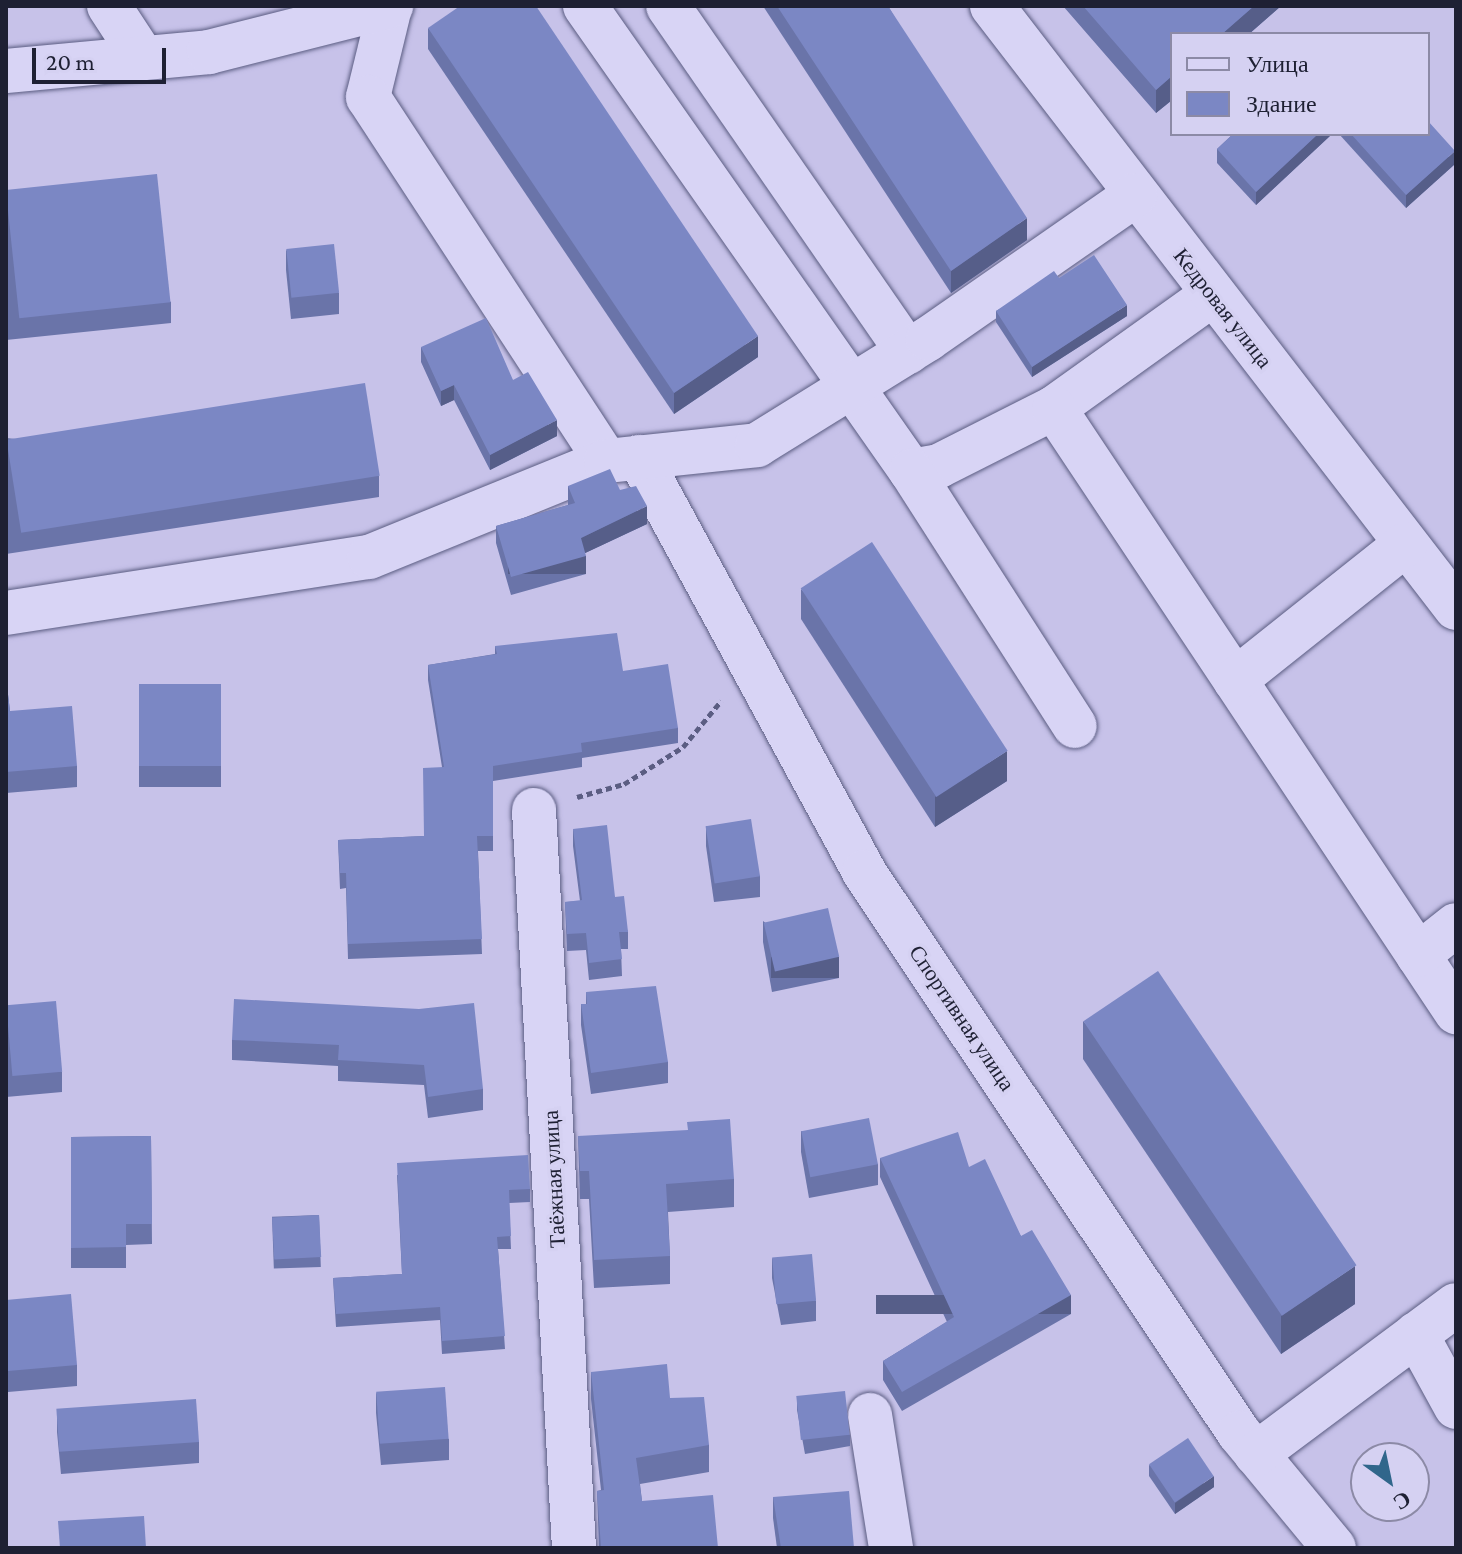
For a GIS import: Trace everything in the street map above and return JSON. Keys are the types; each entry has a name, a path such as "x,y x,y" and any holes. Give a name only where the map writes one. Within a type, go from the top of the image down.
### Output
{"street":[{"path":"109,6 143,58"},
{"path":"6,71 209,52 391,6"},
{"name":"Спортивная улица","path":"391,6 368,97 623,459 750,667 864,872 1256,1454 1334,1548"},
{"path":"585,6 848,387 911,471 1075,726"},
{"path":"668,6 908,352"},
{"name":"Кедровая улица","path":"992,6 1456,608"},
{"path":"6,613 369,557 623,459 757,445 908,352 1135,195"},
{"path":"911,471 939,466 1054,408 1212,295"},
{"path":"1054,408 1456,1012"},
{"path":"1235,680 1406,544"},
{"name":"Таёжная улица","path":"534,810 574,1548"},
{"path":"1418,955 1456,925"},
{"path":"1256,1454 1456,1305"},
{"path":"1416,1334 1456,1407"},
{"path":"870,1415 891,1548"}],"path":[{"path":"534,810 624,784 683,747 750,667"}],"building":[{"path":"460,6 536,6 758,336 674,393 428,28"},
{"path":"777,6 888,6 1027,218 951,271"},
{"path":"1083,6 1254,6 1224,32 1170,32 1170,78 1156,90"},
{"path":"1430,123 1455,151 1406,195 1353,136 1430,136"},
{"path":"1231,136 1316,136 1256,192 1217,149"},
{"path":"157,174 170,302 19,318 6,190"},
{"path":"334,244 339,293 291,298 286,249"},
{"path":"1094,255 1127,305 1032,367 996,311 1054,271 1059,278"},
{"path":"486,318 513,380 528,372 557,420 490,455 454,385 441,391 421,347"},
{"path":"365,383 380,476 21,533 6,440"},
{"path":"610,469 620,490 636,486 647,506 581,538 586,556 511,577 496,526 575,503 568,486"},
{"path":"872,542 1008,751 936,797 801,588"},
{"path":"617,633 623,671 668,664 678,728 581,743 582,752 493,766 493,836 477,836 482,939 348,944 346,873 340,873 338,840 424,836 423,768 444,767 428,665 497,654 495,646"},
{"path":"6,678 10,711 72,706 77,766 6,772"},
{"path":"139,684 221,684 221,766 139,766"},
{"path":"751,819 760,876 715,883 706,826"},
{"path":"607,825 615,897 624,896 628,932 619,932 622,959 589,963 586,933 567,934 565,902 582,900 573,829"},
{"path":"828,908 839,957 775,972 764,923"},
{"path":"1158,971 1357,1265 1282,1316 1083,1021"},
{"path":"656,986 668,1062 591,1073 581,1004 587,1004 586,992"},
{"path":"234,999 419,1009 474,1003 483,1089 428,1097 424,1065 338,1060 339,1045 232,1040"},
{"path":"56,1001 62,1072 12,1076 6,1005"},
{"path":"869,1118 878,1164 810,1177 801,1131"},
{"path":"730,1119 734,1179 666,1184 670,1256 594,1260 589,1171 580,1171 578,1136 688,1130 687,1122"},
{"path":"958,1132 969,1167 985,1159 1021,1236 1032,1230 1071,1295 902,1392 883,1361 954,1317 880,1158"},
{"path":"151,1136 152,1224 126,1224 126,1247 71,1248 71,1137"},
{"path":"528,1155 530,1189 509,1190 511,1236 497,1237 505,1336 442,1341 440,1307 336,1314 333,1278 402,1274 397,1163"},
{"path":"319,1215 321,1257 274,1259 272,1217"},
{"path":"812,1254 816,1301 776,1304 772,1257"},
{"path":"71,1294 77,1365 8,1371 6,1300"},
{"path":"667,1364 670,1398 704,1397 709,1445 636,1458 642,1501 713,1495 718,1548 601,1548 597,1491 604,1490 591,1372"},
{"path":"445,1387 449,1439 380,1444 376,1392"},
{"path":"845,1391 850,1435 801,1440 796,1396"},
{"path":"196,1399 199,1442 59,1452 56,1409"},
{"path":"1188,1438 1214,1476 1175,1502 1149,1464"},
{"path":"849,1491 854,1548 781,1548 773,1497"},
{"path":"144,1516 146,1548 60,1548 58,1521"}]}
